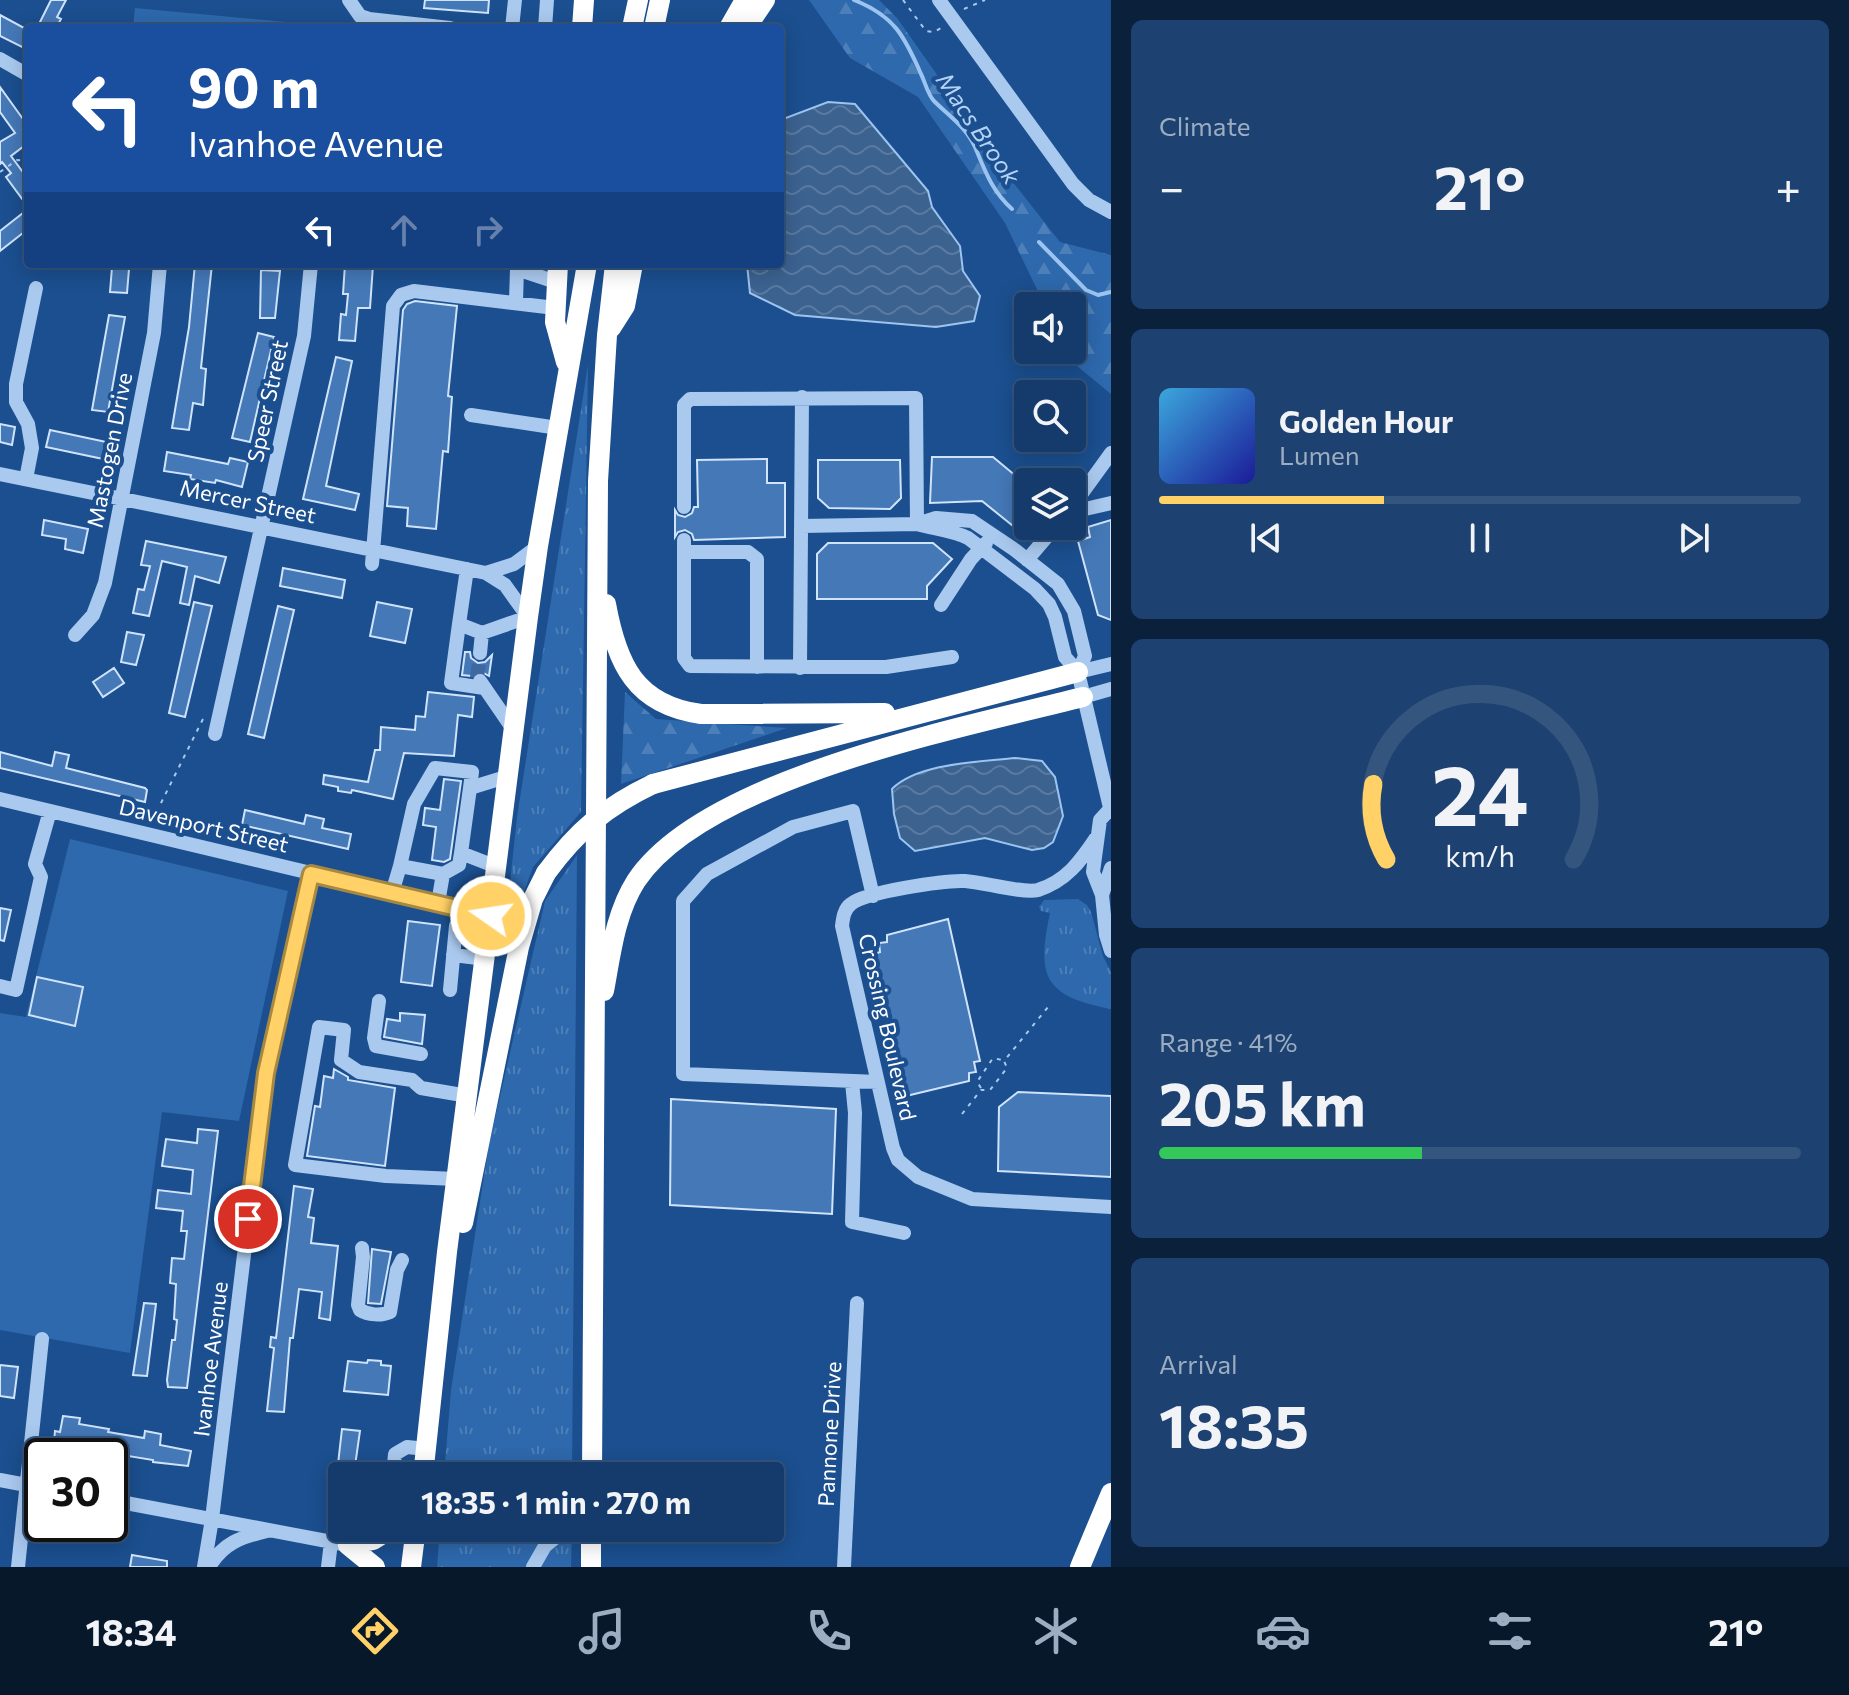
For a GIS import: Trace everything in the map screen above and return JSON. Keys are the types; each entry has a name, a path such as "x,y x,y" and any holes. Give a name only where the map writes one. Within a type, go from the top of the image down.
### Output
{"highway":[{"path":"582,24 584,0"},
{"path":"633,24 638,0"},
{"path":"655,24 660,0"},
{"path":"731,24 745,0"},
{"path":"749,24 765,0"},
{"path":"425,1462 456,1179 528,617 586,268"},
{"path":"592,1462 597,557 607,335 615,268"},
{"path":"607,335 625,306 632,268"},
{"path":"557,273 555,322 568,369"},
{"path":"597,557 612,637 622,664 639,686 662,704 701,714 925,711"},
{"path":"435,1376 519,947 533,899 546,873 579,831 611,806 653,784 1078,672"},
{"path":"594,1046 621,910 636,881 659,852 683,834 766,790 856,757 1083,697"},
{"path":"1080,1567 1111,1493"},
{"path":"339,1544 356,1542"},
{"path":"411,1567 414,1542"},
{"path":"339,1544 375,1567"}],"street":[{"path":"349,0 360,16 414,24"},
{"path":"512,24 515,0"},
{"path":"545,24 547,0"},
{"path":"939,0 1073,184 1089,200 1111,212"},
{"path":"0,59 24,73"},
{"name":"Mastogen Drive","path":"75,635 93,615 100,600 154,333 160,268"},
{"name":"Speer Street","path":"215,734 304,336 311,268"},
{"path":"516,301 517,269 557,273"},
{"path":"26,479 32,448 28,424 16,402 16,384 36,288"},
{"path":"372,557 395,302 401,295 414,291 555,308"},
{"path":"684,507 686,401 695,397 916,398 917,524"},
{"path":"800,668 802,397"},
{"path":"471,415 558,428"},
{"path":"1086,489 1111,453"},
{"name":"Mercer Street","path":"0,474 262,527 424,568 467,569 486,573"},
{"path":"1086,507 1111,503"},
{"path":"917,524 936,518 972,521 994,534 1058,584 1068,599 1085,656 1078,672"},
{"path":"802,526 917,524 955,532 982,548 1035,589 1049,604 1065,657 1078,672"},
{"path":"941,605 971,559 994,534"},
{"path":"1027,560 1044,540"},
{"path":"486,573 514,564 538,546"},
{"path":"757,667 757,559 748,552 684,546 684,658 687,665 694,667 800,668 886,667 952,657"},
{"path":"467,569 451,683 481,683 515,732"},
{"path":"459,624 482,633 528,617 505,585 486,573"},
{"path":"480,653 482,633"},
{"path":"1078,672 1111,664"},
{"name":"Crossing Boulevard","path":"1078,672 1111,809 1100,820 1093,872 1102,895 1104,925 1111,951"},
{"path":"1083,697 1111,689"},
{"path":"392,893 414,804 435,768 472,772 459,865 443,874 400,866"},
{"path":"470,788 509,776"},
{"name":"Davenport Street","path":"0,799 491,916"},
{"path":"0,986 16,990 41,877 35,864 50,811"},
{"path":"873,896 853,811 793,827 707,874 683,901 683,1074 878,1082"},
{"name":"Crossing Boulevard","path":"1096,838 1072,871 1034,891 989,883 940,881 850,904 842,926 898,1160 918,1177 972,1199 1111,1207"},
{"path":"461,853 497,867"},
{"name":"Crossing Boulevard","path":"1102,895 1111,868"},
{"name":"Ivanhoe Avenue","path":"207,1567 266,1073 311,874"},
{"path":"438,903 443,874"},
{"path":"450,990 456,926"},
{"path":"453,955 486,959"},
{"path":"379,1001 374,1038 376,1046 421,1054"},
{"path":"341,1060 344,1030 319,1027 295,1165 386,1176 456,1179"},
{"path":"313,1057 341,1060 359,1072 412,1080 421,1088 468,1096"},
{"path":"852,1082 855,1138 852,1222 904,1233"},
{"path":"362,1248 358,1305 365,1313 384,1315 390,1312 397,1270 402,1260"},
{"name":"Pannone Drive","path":"844,1567 857,1303"},
{"path":"31,1438 42,1339"},
{"path":"394,1462 395,1454 407,1447 427,1449"},
{"path":"0,1480 24,1485"},
{"path":"128,1503 339,1544 328,1567"},
{"path":"18,1567 24,1506"},
{"path":"207,1567 230,1543 273,1530"},
{"path":"533,1567 550,1542"}],"path":[{"path":"1,170 17,160 24,161"},
{"path":"152,821 206,712"},
{"path":"1004,1061 1048,1007"},
{"path":"981,1090 977,1082 993,1058 1004,1061"},
{"path":"981,1090 990,1090 1007,1068 1004,1061"},
{"path":"962,1114 981,1090"}],"green space":[{"path":"809,0 879,0 897,18 1012,181 1060,242 1111,255 1111,394 1075,364 1086,364 1086,292 1038,292 1005,223 918,97 850,58"},
{"path":"135,8 307,24 133,24"},
{"path":"588,365 581,812 533,867 503,949 517,817"},
{"path":"625,692 656,719 787,728 621,784"},
{"path":"70,839 288,891 239,1121 162,1112 130,1353 0,1330 0,1013 26,1017"},
{"path":"577,855 572,1462 445,1462 451,1390 489,1144 545,901"},
{"path":"1078,899 1091,912 1103,956 1111,972 1111,1009 1072,998 1059,990 1046,969 1044,954 1050,913 1041,911 1039,907 1044,900"},
{"path":"439,1542 572,1542 571,1567 437,1567"}],"water":[{"path":"828,102 855,104 928,191 932,207 960,246 963,271 980,296 974,321 936,327 795,315 750,293 747,268 784,268 784,119"},
{"path":"1015,758 1042,761 1055,777 1063,816 1053,842 1044,848 1032,850 985,838 915,851 900,838 892,789 903,780 950,765"}],"building":[{"path":"51,0 66,0 57,17 61,19 58,24 39,24"},
{"path":"425,0 489,0 488,13 424,8"},
{"path":"0,15 24,28 24,48 0,36"},
{"path":"0,87 24,120 24,146 11,156 24,174 24,202 6,177 11,173 2,162 0,164 0,142 15,133 0,112"},
{"path":"24,212 24,232 0,251 0,231"},
{"path":"112,268 129,269 127,293 110,292"},
{"path":"195,268 212,268 201,368 206,369 203,405 193,403 189,430 172,428 189,327"},
{"path":"345,268 373,268 370,308 358,308 355,341 339,340 341,314 346,315 348,294 343,294"},
{"path":"261,270 280,271 275,318 260,318"},
{"path":"415,301 457,306 448,396 452,397 448,452 443,451 436,529 407,526 408,508 387,506 403,310"},
{"path":"109,315 125,317 108,412 92,410"},
{"path":"258,333 274,337 250,442 232,438"},
{"path":"336,357 352,361 326,486 359,494 355,510 303,499"},
{"path":"0,424 15,427 12,445 0,442"},
{"path":"50,430 111,443 108,460 46,447"},
{"path":"167,452 228,464 230,458 248,462 242,487 216,480 215,483 190,479 191,475 164,471"},
{"path":"932,457 993,457 1014,474 1014,527 982,501 930,503"},
{"path":"767,459 767,483 785,483 785,537 694,540 692,534 685,530 675,537 675,510 685,517 692,513 694,507 698,507 697,460"},
{"path":"818,460 900,460 901,498 890,509 829,508 818,498"},
{"path":"44,520 88,529 83,553 65,549 66,539 42,535"},
{"path":"1111,520 1111,620 1098,615 1078,541 1090,537 1088,527"},
{"path":"146,541 226,557 219,583 195,576 189,605 180,603 187,567 162,561 149,616 133,613 138,589 144,590 150,566 141,565"},
{"path":"828,543 933,543 952,559 927,586 927,599 817,599 817,554"},
{"path":"283,568 345,580 342,598 280,586"},
{"path":"194,602 212,606 185,717 169,713"},
{"path":"377,602 412,609 405,643 370,636"},
{"path":"278,606 294,610 264,738 248,734"},
{"path":"127,632 144,635 136,665 121,662"},
{"path":"465,652 470,652 471,658 478,663 485,662 492,655 489,676 480,671 471,676 462,675"},
{"path":"114,668 124,683 103,697 93,682"},
{"path":"428,692 474,697 472,717 458,715 454,756 404,753 393,799 352,790 351,793 338,791 338,787 323,784 324,775 368,782 375,750 380,750 381,727 415,730 416,716 425,717"},
{"path":"0,752 52,766 55,752 69,755 66,768 145,788 145,802 0,768"},
{"path":"444,779 461,781 450,859 444,862 432,860 436,827 423,825 425,808 440,810"},
{"path":"245,810 304,824 306,815 324,819 322,828 351,834 348,849 242,825"},
{"path":"0,908 11,910 4,941 0,940"},
{"path":"948,919 980,1061 974,1062 976,1072 969,1073 969,1081 906,1096 872,955 880,952 879,943 887,942 887,935"},
{"path":"408,921 440,925 432,986 401,982"},
{"path":"37,977 83,987 75,1026 29,1015"},
{"path":"400,1013 425,1015 422,1044 384,1037 387,1019 400,1021"},
{"path":"334,1069 348,1080 395,1088 385,1166 307,1156 315,1106 320,1107 324,1076 333,1078"},
{"path":"1018,1092 1111,1096 1111,1177 998,1171 999,1107"},
{"path":"671,1099 836,1109 832,1214 670,1205"},
{"path":"198,1129 218,1131 187,1388 168,1387 177,1320 174,1319 176,1284 170,1283 172,1258 184,1259 187,1231 181,1231 183,1211 156,1208 158,1190 191,1194 193,1170 162,1166 166,1139 197,1143"},
{"path":"294,1186 313,1189 308,1217 314,1218 311,1243 338,1246 330,1320 319,1318 322,1292 299,1289 293,1338 290,1338 284,1412 267,1411 274,1348 270,1347 271,1337 276,1338"},
{"path":"372,1249 391,1252 381,1304 368,1303"},
{"path":"144,1303 156,1304 147,1376 133,1375"},
{"path":"368,1360 391,1366 388,1395 344,1391 348,1361 367,1363"},
{"path":"0,1365 18,1367 14,1398 0,1396"},
{"path":"63,1416 80,1418 79,1424 109,1429 108,1432 144,1438 145,1431 161,1434 160,1445 191,1451 188,1466 128,1456 128,1438 54,1438 55,1431 60,1432"},
{"path":"342,1429 360,1431 356,1462 338,1462"},
{"path":"132,1555 167,1561 167,1567 130,1567"}],"waterway":[{"name":"Macs Brook","path":"854,0 879,13 896,28 909,48 932,98 967,133 994,188 1012,209"},
{"name":"Macs Brook","path":"1039,242 1086,290 1098,295 1111,292"}],"tunnel":[{"path":"477,678 480,653"}],"route":[{"path":"248,1219 266,1073 311,874 491,916"}]}
